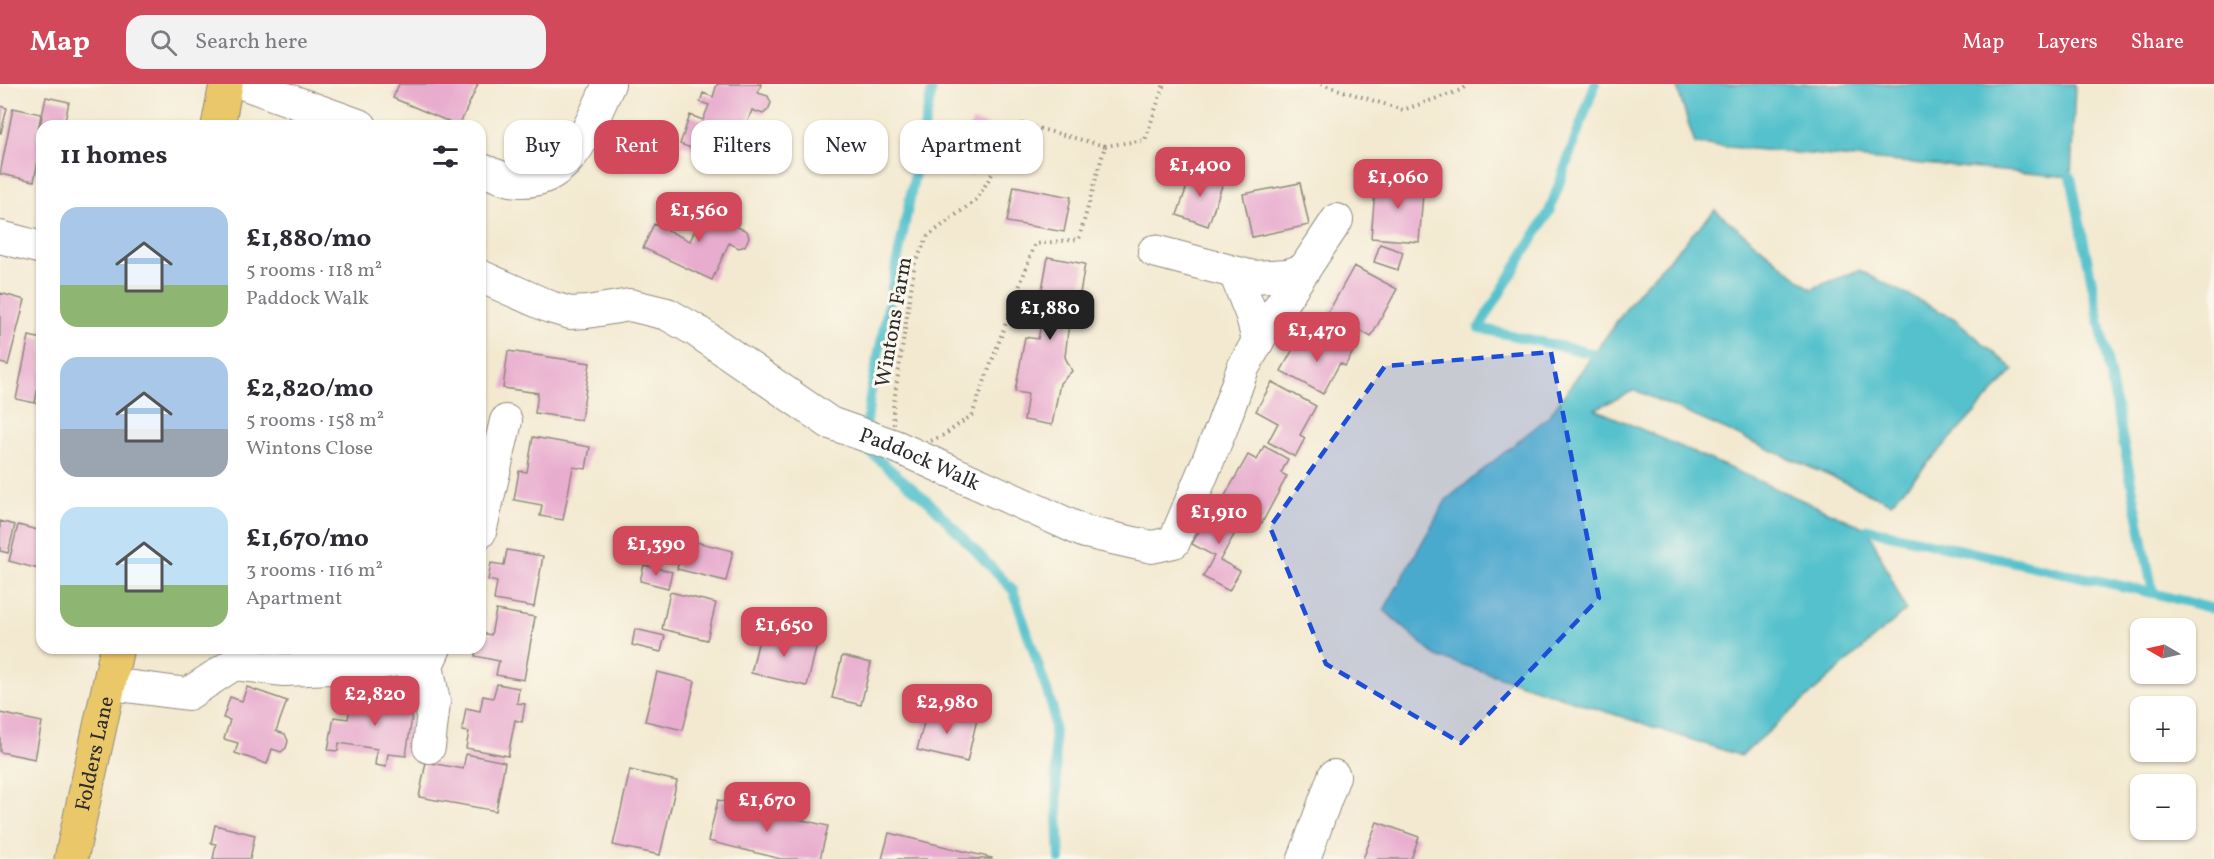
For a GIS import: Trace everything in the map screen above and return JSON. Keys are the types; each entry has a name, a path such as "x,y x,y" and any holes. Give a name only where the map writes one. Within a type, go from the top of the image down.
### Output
{"main road":[{"path":"219,120 226,84"},
{"name":"Folders Lane","path":"71,859 116,654"}],"street":[{"path":"245,84 344,120"},
{"path":"486,171 510,180 526,181 543,179 561,168 583,140 609,84"},
{"name":"Paddock Walk","path":"486,279 550,307 570,313 630,305 667,314 695,330 830,423 873,438 1085,532 1152,547 1174,542 1222,427 1243,368 1258,341 1337,220"},
{"path":"0,237 36,246"},
{"path":"1154,251 1253,277 1287,275 1305,270"},
{"path":"1235,273 1252,316 1258,341"},
{"path":"486,506 506,421"},
{"path":"110,684 188,694 234,664 284,670 357,667 431,656 434,702 429,747"},
{"path":"1304,859 1334,776"}],"path":[{"path":"873,438 919,446 944,435 972,415 1035,244 1079,239 1105,146 1145,140 1164,84"},
{"path":"1321,84 1402,110 1461,90 1468,84"},
{"name":"Wintons Farm","path":"873,438 893,408 915,263 928,236 977,199 1022,124 1105,146"}],"highlighted area":[{"path":"1551,352 1599,598 1461,743 1326,664 1270,527 1385,366"}],"water":[{"path":"1676,84 2075,84 2071,177 1695,144"},
{"path":"1715,210 1811,289 1859,270 1955,319 2014,370 1891,503 1635,390 1595,409 1868,529 1906,610 1741,756 1436,656 1384,610 1446,500 1548,417 1639,291"}],"building":[{"path":"399,84 478,84 462,120 445,120 393,98"},
{"path":"717,84 761,84 758,93 768,96 771,103 763,114 752,110 748,120 703,120 709,105 700,102 703,93 713,97"},
{"path":"46,97 69,102 65,120 41,120"},
{"path":"0,106 7,108 1,133 0,133"},
{"path":"13,108 41,114 40,120 36,120 34,181 0,174"},
{"path":"690,115 703,120 691,120 691,148 680,144"},
{"path":"1193,169 1224,180 1208,226 1177,215"},
{"path":"1376,178 1424,182 1419,242 1371,238"},
{"path":"1300,183 1309,225 1252,237 1243,194"},
{"path":"1014,186 1071,197 1064,232 1007,222"},
{"path":"706,206 739,222 737,227 747,231 749,237 745,246 739,248 729,243 712,280 643,248 654,224 690,241"},
{"path":"1380,244 1403,252 1398,270 1374,262"},
{"path":"1048,257 1085,264 1076,317 1070,314 1065,357 1072,371 1060,383 1052,425 1024,420 1028,394 1015,392 1025,337 1038,339 1044,312 1038,311"},
{"path":"1354,266 1397,289 1371,337 1361,331 1355,342 1330,329 1336,318 1328,313"},
{"path":"0,293 25,300 8,365 0,363"},
{"path":"29,336 36,338 35,403 16,399"},
{"path":"1330,336 1354,350 1345,366 1340,363 1323,394 1281,371 1298,340 1321,353"},
{"path":"508,351 590,363 581,420 535,413 538,393 503,388"},
{"path":"1272,382 1316,406 1300,435 1305,438 1295,457 1268,442 1278,423 1256,411"},
{"path":"533,437 590,447 586,469 573,467 563,520 540,516 542,505 514,500 519,471 527,472"},
{"path":"1264,446 1288,459 1281,473 1287,476 1262,523 1222,501 1248,455 1257,460"},
{"path":"1214,503 1243,519 1220,560 1240,571 1229,591 1203,577 1214,556 1192,544"},
{"path":"0,521 15,525 8,553 0,551"},
{"path":"18,525 36,530 36,568 9,561"},
{"path":"684,539 733,551 726,581 677,569"},
{"path":"507,550 543,556 534,607 494,600 497,582 488,580 491,563 504,565"},
{"path":"644,565 672,572 668,588 640,581"},
{"path":"670,592 716,603 707,640 662,629"},
{"path":"496,610 535,617 524,680 496,675 499,661 475,656 475,654 486,654 486,634 491,635"},
{"path":"635,629 665,636 661,652 632,645"},
{"path":"761,631 817,644 807,686 751,673"},
{"path":"842,656 871,663 861,705 832,698"},
{"path":"657,672 695,681 683,730 645,721"},
{"path":"497,684 519,688 517,703 525,704 522,722 515,720 508,756 466,748 469,732 462,731 466,708 480,711 483,696 493,698"},
{"path":"247,687 287,701 276,731 285,734 288,741 286,748 281,752 272,749 267,764 235,753 238,743 224,739 230,720 223,718 230,697 242,701"},
{"path":"352,695 414,704 406,756 388,754 386,767 375,765 377,749 339,743 338,751 328,750 334,717 348,719"},
{"path":"928,707 977,719 967,762 917,750"},
{"path":"0,713 42,722 35,759 0,752"},
{"path":"466,754 505,762 496,811 419,797 426,762 463,769"},
{"path":"630,770 677,781 660,855 613,845"},
{"path":"718,800 828,826 820,859 781,859 708,841"},
{"path":"1377,822 1419,837 1411,859 1363,859"},
{"path":"215,825 255,835 250,859 213,859 216,844 211,843"},
{"path":"889,833 992,858 992,859 882,859"}],"waterway":[{"path":"866,431 870,396 933,84"},
{"path":"1595,84 1549,212 1479,328 1595,354"},
{"path":"2071,177 2153,593"},
{"path":"864,447 930,503 1013,590 1053,709 1060,859"},
{"path":"1868,529 2153,593 2214,609"}]}
